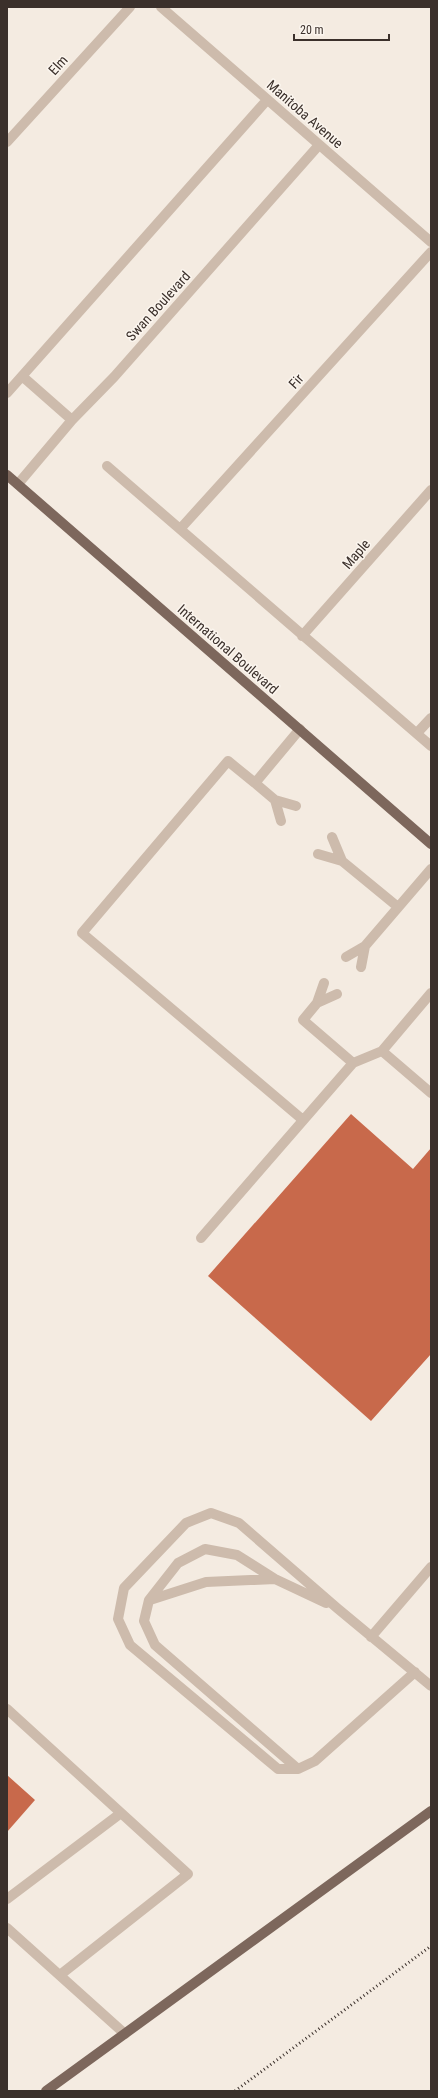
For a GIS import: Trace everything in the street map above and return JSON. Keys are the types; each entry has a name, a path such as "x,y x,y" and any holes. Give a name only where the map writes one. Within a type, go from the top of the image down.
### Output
{"main road":[{"name":"International Boulevard","path":"7,475 431,844"},
{"path":"46,2091 431,1811"}],"street":[{"name":"Elm","path":"7,142 130,7"},
{"name":"Manitoba Avenue","path":"161,7 431,242"},
{"path":"7,393 268,100"},
{"name":"Swan Boulevard","path":"18,484 72,420 114,376 319,145"},
{"name":"Fir","path":"181,528 431,252"},
{"path":"22,376 72,420"},
{"path":"107,466 181,528 302,636 431,746"},
{"name":"Maple","path":"302,636 431,490"},
{"path":"418,734 431,718"},
{"path":"255,783 300,729"},
{"path":"296,806 274,800 228,761 82,932 303,1120"},
{"path":"274,800 281,821"},
{"path":"332,837 342,860"},
{"path":"318,854 342,860 398,907"},
{"path":"346,957 365,946 431,869"},
{"path":"361,967 365,946"},
{"path":"324,983 317,1003 303,1020 353,1063"},
{"path":"201,1238 353,1063 382,1051 431,993"},
{"path":"317,1003 337,994"},
{"path":"382,1051 431,1094"},
{"path":"415,1672 315,1761 298,1769 278,1769 130,1645 118,1619 124,1588 186,1523 211,1513 239,1523 371,1637 415,1672 431,1686"},
{"path":"298,1769 155,1645 144,1621 149,1600 178,1563 205,1549 237,1556 275,1579 337,1608"},
{"path":"371,1637 431,1567"},
{"path":"149,1600 206,1582 275,1579"},
{"path":"7,1709 188,1874 60,1975"},
{"path":"7,1899 121,1813"},
{"path":"7,1928 125,2034"}],"building":[{"path":"351,1114 413,1169 431,1148 431,1354 371,1421 208,1276"},
{"path":"7,1775 35,1800 7,1832"}],"railway":[{"path":"235,2091 431,1946"}]}
